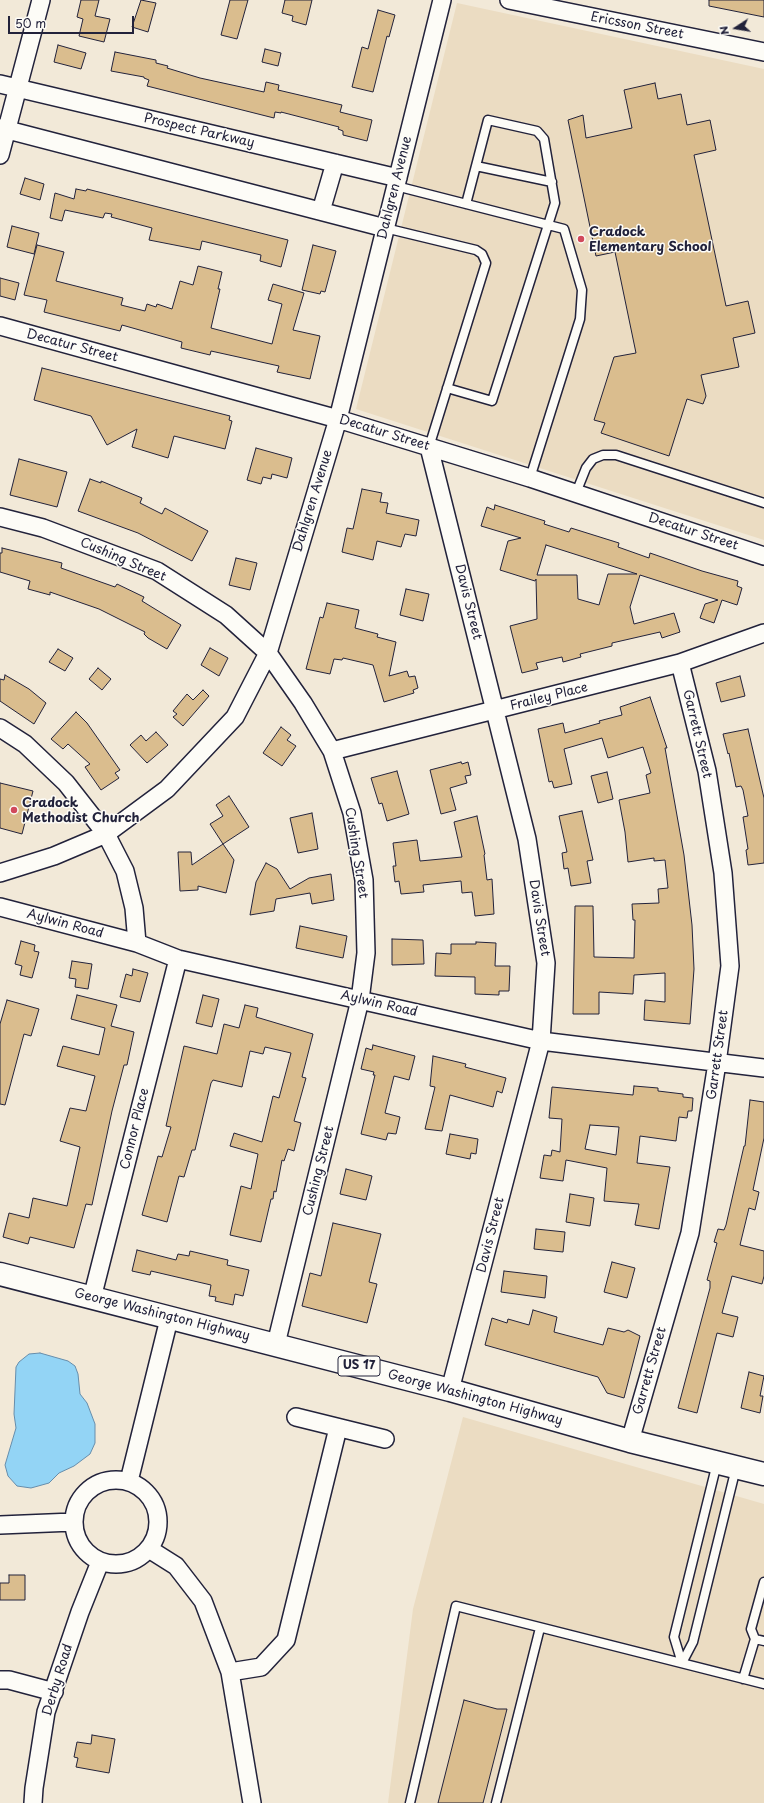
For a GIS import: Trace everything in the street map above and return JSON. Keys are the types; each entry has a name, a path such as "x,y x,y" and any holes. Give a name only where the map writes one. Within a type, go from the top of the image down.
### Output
{"main road":[{"name":"George Washington Highway","path":"0,1274 169,1319 276,1344 450,1390 630,1441 764,1474"}],"street":[{"path":"0,155 3,129 18,88 41,0"},
{"name":"Dahlgren Avenue","path":"0,873 54,856 106,834 167,789 235,717 268,653 338,419 442,0"},
{"name":"Ericsson Street","path":"509,0 764,52"},
{"name":"Prospect Parkway","path":"0,84 334,163 397,182"},
{"path":"3,129 385,228"},
{"path":"321,211 334,163"},
{"name":"Decatur Street","path":"0,326 338,419 429,446 576,493 764,556"},
{"name":"Davis Street","path":"429,446 527,839 546,963 541,1041 450,1390"},
{"name":"Cushing Street","path":"0,517 43,528 157,571 226,615 268,653 303,703 332,751 352,813 364,880 366,953 360,1000 276,1344"},
{"name":"Frailey Place","path":"332,751 680,663 764,633"},
{"name":"Garrett Street","path":"630,1441 690,1233 717,1063 730,966 723,873 707,771 680,663"},
{"path":"0,728 25,744 66,784 106,834 125,871 134,908 137,943"},
{"name":"Aylwin Road","path":"1,909 137,943 178,959 541,1041 764,1068"},
{"name":"Connor Place","path":"92,1298 178,959"},
{"path":"128,1481 169,1319"},
{"path":"296,1417 385,1439"},
{"path":"230,1672 261,1667 286,1640 338,1428"},
{"path":"115,1479 128,1481 141,1488 150,1497 156,1510 159,1523 156,1537 149,1549 139,1558 127,1564 113,1565 100,1562 89,1556 80,1546 75,1535 73,1522 75,1509 81,1497 90,1488 102,1481 115,1479"},
{"path":"0,1525 73,1522"},
{"path":"149,1549 176,1566 202,1601 230,1672 252,1803"},
{"name":"Derby Road","path":"33,1803 46,1712 80,1612 100,1562"},
{"path":"0,1680 9,1680 54,1692"}],"lane":[{"path":"447,388 492,401 547,224 555,203 544,139 536,131 488,120 466,204"},
{"path":"476,166 552,182"},
{"path":"397,182 466,204 564,229 582,290 580,319 530,478"},
{"path":"385,228 476,250 482,254 486,263 429,446"},
{"path":"576,493 586,468 593,459 603,455 616,455 764,502"},
{"path":"682,1663 674,1637 727,1465"},
{"path":"682,1663 693,1642 727,1465"},
{"path":"743,1679 755,1639 751,1629 764,1586"},
{"path":"410,1803 456,1606 764,1684"},
{"path":"496,1803 540,1628"},
{"path":"755,1639 764,1641"}],"shaded area":[{"name":"Cradock Elementary School","path":"457,3 764,69 764,540 356,409"},
{"path":"463,1417 764,1504 764,1803 388,1803 413,1609"}],"water":[{"path":"40,1353 68,1361 75,1366 78,1374 80,1394 87,1403 95,1424 95,1443 90,1454 74,1466 59,1473 49,1483 31,1488 17,1486 8,1476 5,1465 16,1428 14,1414 16,1367 19,1362 29,1354"}],"building":[{"path":"81,0 99,0 95,16 110,19 104,42 79,36 83,19 77,17"},
{"path":"141,0 156,3 148,32 132,27"},
{"path":"230,0 248,0 237,39 221,35"},
{"path":"285,0 312,0 306,25 292,21 293,16 282,13"},
{"path":"709,0 764,0 764,17 709,6"},
{"path":"378,10 395,15 389,37 387,36 373,92 352,87 362,47 368,49"},
{"path":"58,45 86,53 81,69 54,62"},
{"path":"265,49 281,53 278,66 262,62"},
{"path":"115,52 156,60 156,63 168,66 167,68 200,78 264,92 266,82 279,85 278,90 342,105 340,112 372,120 367,141 343,135 343,131 338,129 339,127 281,112 275,112 274,118 147,86 149,80 144,77 111,71"},
{"path":"655,83 658,99 681,94 687,125 710,120 716,150 694,155 726,306 748,301 755,333 733,338 739,367 701,375 706,396 703,404 687,399 669,456 601,433 605,423 594,420 614,357 636,353 615,252 596,256 568,120 583,115 586,138 632,128 624,90"},
{"path":"25,178 44,184 40,200 20,194"},
{"path":"76,189 86,191 87,189 288,240 281,267 260,261 261,255 202,241 200,250 149,240 152,228 111,217 112,214 105,213 103,218 65,210 62,221 50,218 55,193 74,199"},
{"path":"12,226 39,233 34,254 7,247"},
{"path":"37,245 64,252 56,281 123,298 121,305 145,311 147,304 156,307 157,304 172,309 180,281 193,285 198,266 222,272 218,289 220,289 211,328 272,344 282,304 268,300 273,284 304,293 293,330 320,336 310,379 277,372 279,366 211,351 210,355 181,348 182,342 122,325 120,331 44,312 47,300 24,295"},
{"path":"313,245 336,251 325,292 321,291 320,294 302,290"},
{"path":"0,278 19,283 15,300 0,296"},
{"path":"42,368 230,416 229,420 232,421 225,449 174,436 168,458 132,447 137,429 107,445 91,416 34,400"},
{"path":"256,448 292,458 287,478 272,474 271,479 263,477 261,484 247,480"},
{"path":"19,459 67,472 57,507 10,495"},
{"path":"90,479 101,483 101,481 142,498 140,503 162,514 165,508 208,531 192,561 138,533 78,511"},
{"path":"362,489 382,493 380,502 388,503 386,513 419,520 416,536 405,534 401,547 377,541 373,560 342,552 347,528 353,529"},
{"path":"495,505 545,521 544,524 569,532 571,528 619,543 618,547 649,558 650,553 702,571 738,581 737,586 742,588 737,605 722,600 714,623 700,618 705,604 718,600 640,575 630,607 634,624 674,613 680,632 662,638 660,632 612,643 612,646 580,654 581,657 563,662 562,657 536,663 538,669 522,673 510,626 537,619 536,579 535,581 500,570 508,541 521,538 481,526 487,507 494,510","holes":["546,545 637,574 608,574 599,605 578,599 577,575 537,575"]},
{"path":"2,548 62,563 61,568 115,587 117,584 144,597 142,601 181,625 167,649 148,638 144,634 145,632 99,609 50,592 50,595 28,589 30,581 0,572 0,553 2,553"},
{"path":"236,558 257,563 250,590 229,585"},
{"path":"406,589 429,594 423,621 400,615"},
{"path":"327,603 359,610 355,628 378,634 377,637 396,642 389,676 407,671 409,677 415,676 418,688 413,690 414,693 384,702 373,665 343,658 342,660 334,659 330,674 306,669 320,617 323,618"},
{"path":"210,648 228,658 219,676 201,665"},
{"path":"58,649 73,658 65,671 49,662"},
{"path":"98,668 111,679 102,690 89,679"},
{"path":"5,675 29,689 46,703 34,724 0,701 0,679 4,680"},
{"path":"740,676 745,696 721,702 716,683"},
{"path":"203,690 209,696 183,726 173,717 177,714 173,711 187,694 193,700"},
{"path":"650,697 667,748 665,748 684,855 692,925 694,969 690,1024 644,1020 645,1000 665,1002 665,973 634,975 633,994 599,992 599,1014 573,1014 575,906 593,906 594,957 634,958 635,920 633,920 632,904 659,903 658,889 668,888 665,860 654,861 654,858 628,862 625,832 619,800 650,793 646,775 651,773 643,747 608,758 602,738 564,749 572,784 554,788 552,781 549,782 538,729 563,723 565,733 600,723 599,721 622,715 620,707"},
{"path":"76,712 87,723 120,770 115,773 119,778 101,790 85,767 90,764 68,744 63,749 51,739"},
{"path":"281,727 291,735 287,740 296,746 282,766 263,753"},
{"path":"748,729 764,798 764,863 748,865 746,850 748,849 743,817 748,816 743,790 741,786 736,787 729,753 728,754 723,734"},
{"path":"156,732 168,745 147,763 130,745 141,735 146,741"},
{"path":"461,762 462,764 468,762 471,775 465,776 467,783 450,788 456,810 441,814 430,770"},
{"path":"397,771 409,814 387,821 382,803 379,804 371,778"},
{"path":"607,772 613,799 598,803 591,776"},
{"name":"Cradock Methodist Church","path":"0,783 33,791 22,834 0,828"},
{"path":"229,796 249,827 223,844 210,824 223,816 216,805"},
{"path":"582,811 593,860 587,861 591,883 571,886 568,868 564,869 562,853 567,852 559,816"},
{"path":"312,813 318,849 298,853 290,818"},
{"path":"477,816 485,854 487,880 492,879 494,914 475,916 472,892 462,893 461,881 423,885 424,892 401,894 399,881 395,882 393,866 396,866 393,843 417,840 420,861 462,857 454,822"},
{"path":"223,844 234,860 226,893 198,886 198,890 180,891 178,852 191,852 192,865"},
{"path":"266,863 277,869 290,889 309,878 331,874 334,900 312,904 310,893 276,899 274,911 250,915 256,882"},
{"path":"300,926 347,936 343,958 296,948"},
{"path":"392,939 423,940 424,964 392,965"},
{"path":"21,941 35,945 34,951 39,952 32,978 20,975 22,966 15,964"},
{"path":"476,942 496,943 495,966 510,966 509,991 499,991 499,995 475,994 475,977 435,976 436,953 451,954 451,944 476,944"},
{"path":"72,961 92,964 88,989 75,987 76,979 69,978"},
{"path":"133,969 148,973 140,1002 120,997 126,974 132,976"},
{"path":"77,995 117,1005 111,1026 134,1032 127,1065 124,1065 112,1111 92,1205 86,1204 74,1248 30,1237 28,1244 3,1237 9,1213 29,1218 33,1198 67,1206 80,1147 60,1141 70,1108 86,1111 95,1076 57,1066 63,1046 99,1055 105,1028 71,1019"},
{"path":"203,995 219,999 212,1027 196,1023"},
{"path":"7,1000 39,1009 31,1036 24,1034 5,1105 0,1104 0,1024"},
{"path":"245,1005 258,1008 256,1017 313,1034 302,1077 306,1078 294,1121 301,1123 294,1151 288,1149 284,1161 282,1160 276,1192 274,1191 273,1199 271,1199 261,1242 230,1235 241,1186 251,1189 258,1154 230,1146 234,1133 262,1142 273,1096 279,1098 291,1053 265,1047 263,1054 250,1051 242,1087 213,1080 211,1083 195,1150 192,1150 184,1177 179,1176 167,1222 142,1215 158,1156 162,1157 171,1127 166,1126 184,1046 217,1054 224,1024 239,1028"},
{"path":"373,1045 415,1056 409,1080 394,1076 385,1113 400,1117 396,1134 388,1133 386,1140 361,1134 375,1075 373,1075 374,1072 361,1069 366,1048 372,1050"},
{"path":"433,1056 466,1064 465,1067 506,1078 502,1093 497,1091 493,1107 450,1095 442,1131 425,1129 435,1087 430,1086"},
{"path":"634,1086 658,1088 658,1091 683,1094 683,1097 693,1098 692,1111 688,1111 687,1118 679,1117 676,1141 640,1136 637,1163 670,1167 659,1229 635,1225 639,1204 604,1201 607,1168 566,1160 563,1181 540,1178 544,1155 551,1156 552,1150 560,1152 562,1119 549,1118 552,1087 633,1095","holes":["590,1125 619,1127 616,1155 585,1149"]},
{"path":"750,1100 764,1102 764,1138 753,1190 759,1192 755,1210 749,1208 740,1245 764,1251 764,1276 762,1284 732,1276 722,1313 738,1317 733,1337 717,1333 697,1413 678,1408 710,1288 710,1281 707,1280 717,1243 714,1242 718,1229 724,1230 726,1225 745,1146"},
{"path":"450,1134 478,1139 476,1154 471,1153 470,1159 446,1154"},
{"path":"346,1169 372,1176 366,1200 340,1194"},
{"path":"570,1194 594,1198 590,1226 566,1222"},
{"path":"333,1223 381,1234 369,1282 377,1284 367,1323 302,1306 310,1273 321,1276"},
{"path":"536,1229 565,1232 563,1252 534,1249"},
{"path":"137,1250 176,1260 178,1254 189,1256 190,1251 228,1260 227,1265 249,1270 243,1296 235,1294 233,1305 215,1301 216,1297 209,1296 211,1285 151,1271 150,1275 132,1271"},
{"path":"612,1262 635,1268 627,1298 604,1292"},
{"path":"504,1271 547,1276 545,1298 501,1292"},
{"path":"533,1310 557,1317 554,1332 603,1345 608,1328 624,1332 628,1330 640,1336 624,1398 607,1393 598,1377 485,1345 492,1318 507,1323 508,1319 529,1325"},
{"path":"749,1372 764,1376 760,1396 763,1396 760,1413 741,1408"},
{"path":"9,1575 25,1575 25,1600 0,1600 0,1583 9,1583"},
{"path":"464,1700 497,1709 507,1709 483,1803 438,1803"},
{"path":"92,1735 115,1739 109,1773 76,1767 78,1758 74,1757 77,1742 91,1744"}],"place":[{"name":"Cradock Elementary School","path":"581,239"},
{"name":"Cradock Methodist Church","path":"14,810"}]}
